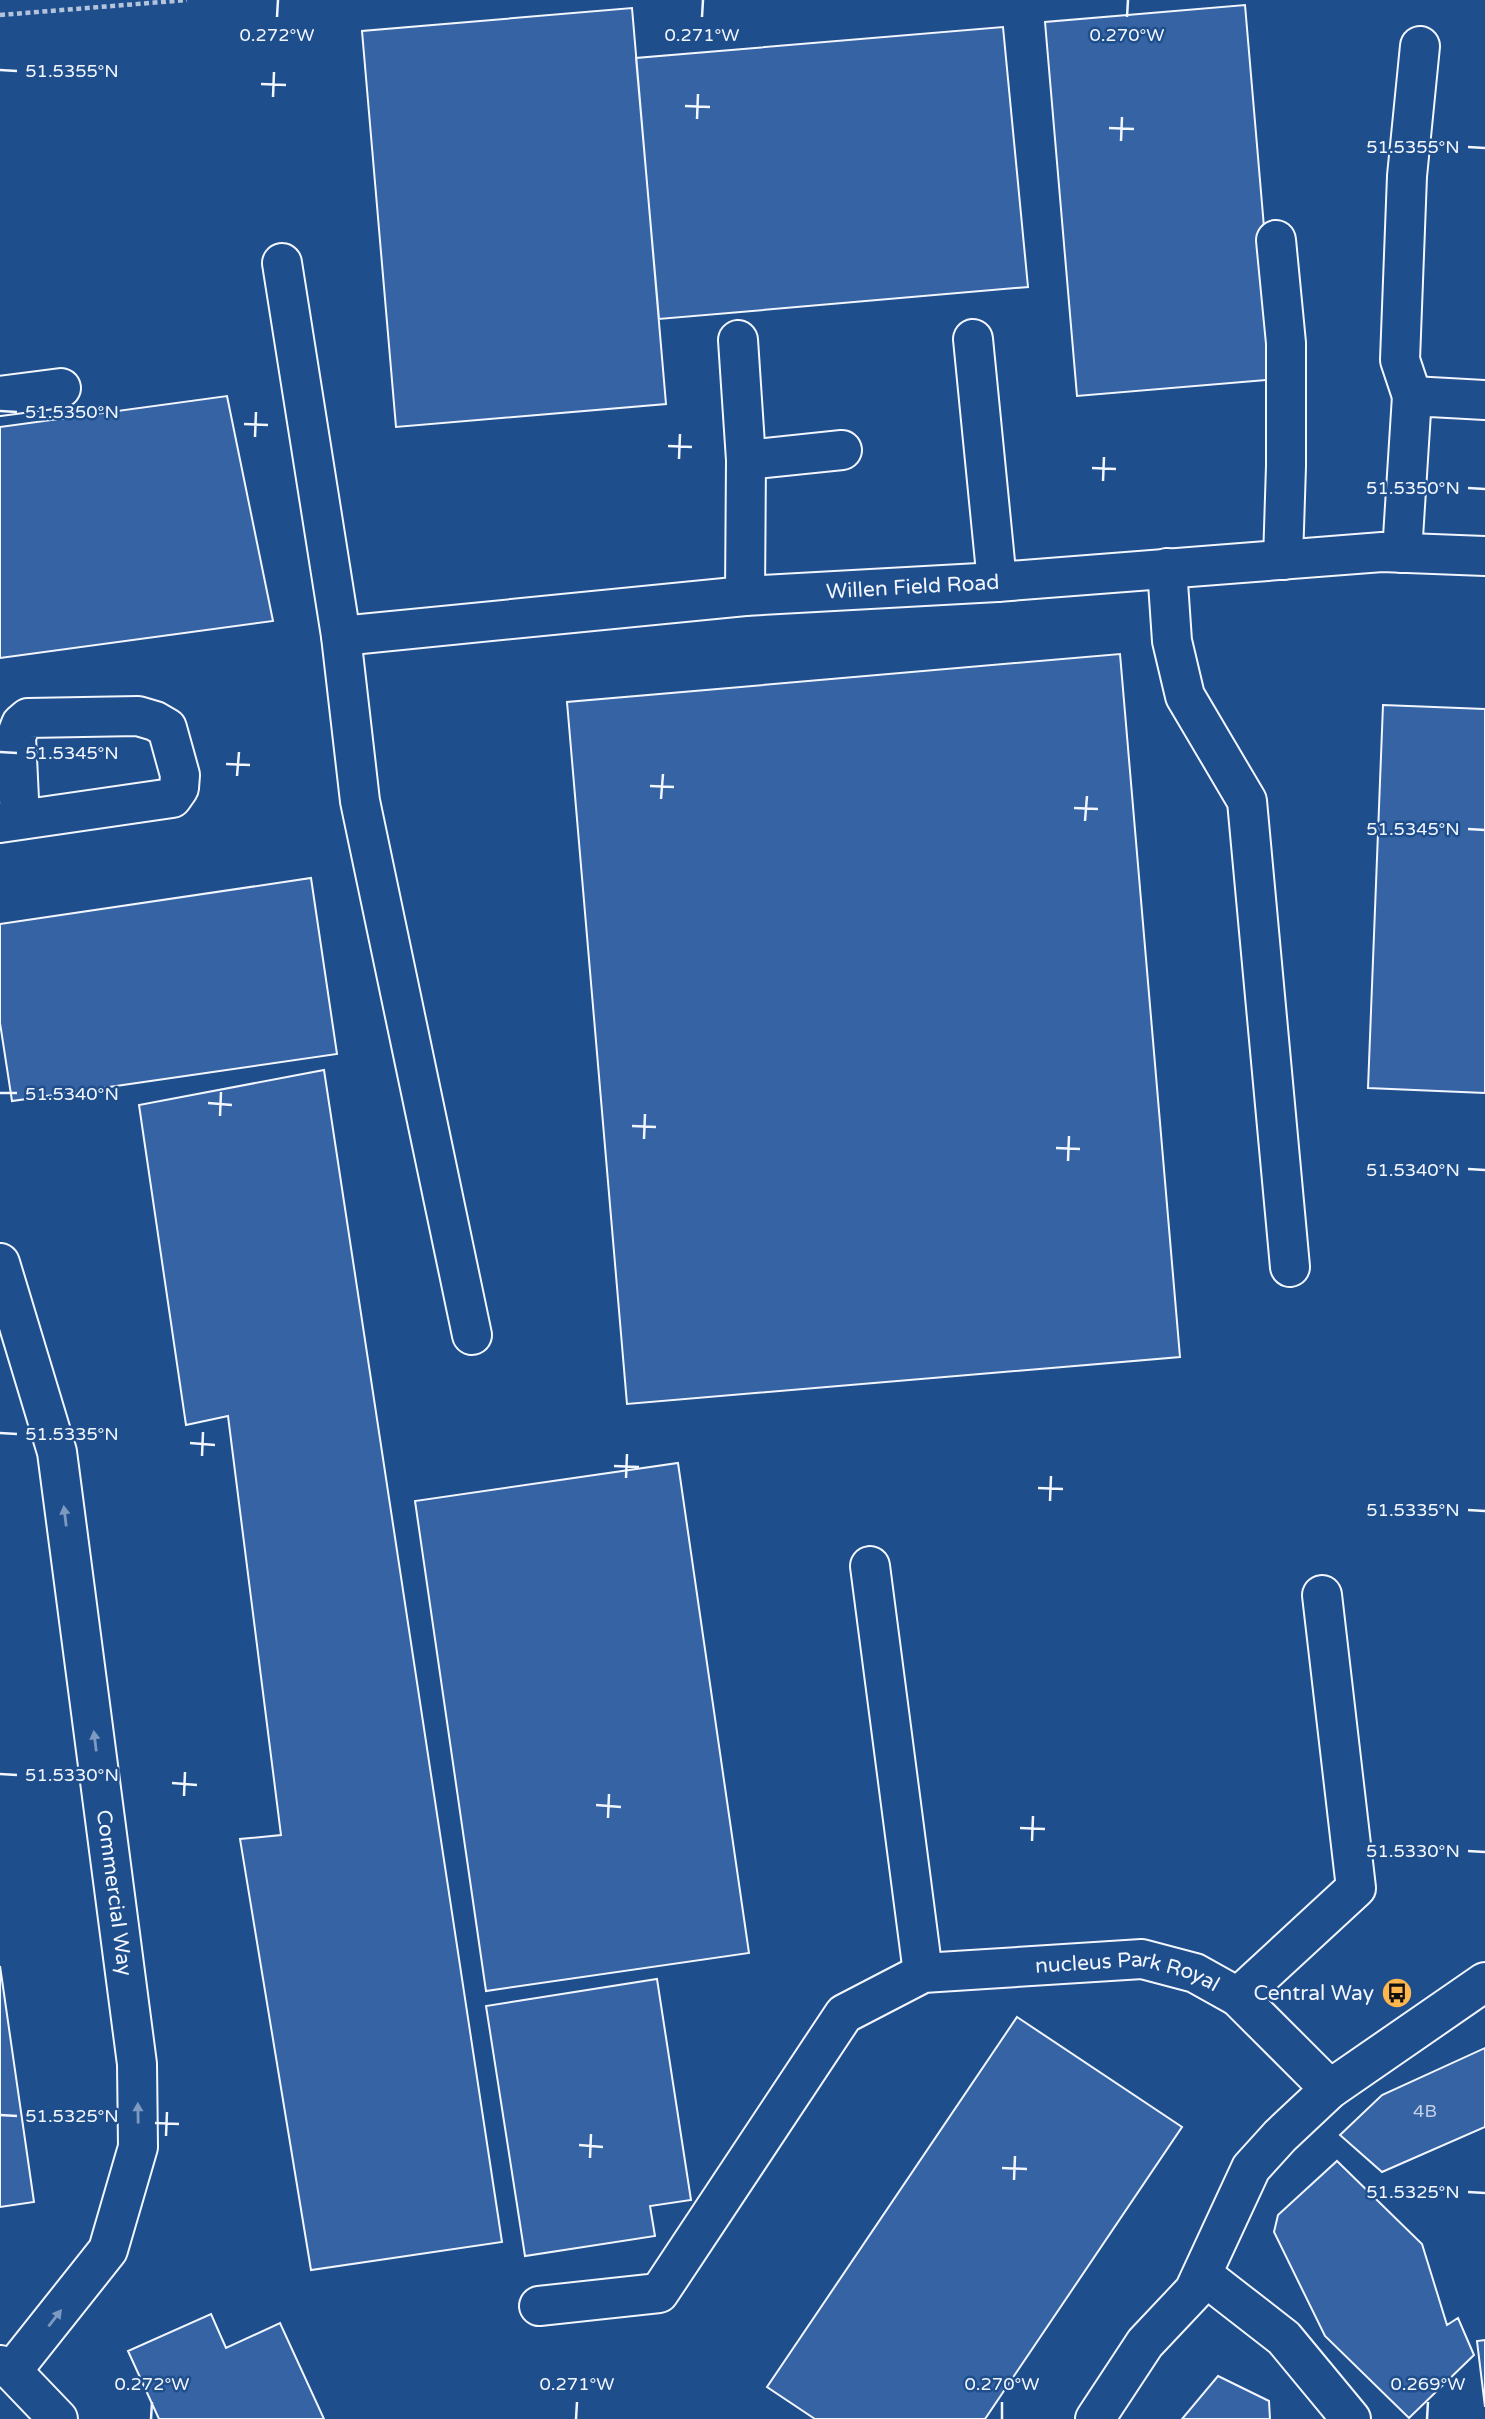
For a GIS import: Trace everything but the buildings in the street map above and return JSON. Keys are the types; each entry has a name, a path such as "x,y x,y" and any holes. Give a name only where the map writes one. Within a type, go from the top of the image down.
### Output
{"street":[{"path":"1402,552 1412,396 1400,359 1406,176 1420,46"},
{"path":"1276,240 1286,343 1283,560"},
{"path":"282,263 341,636 360,801 472,1335"},
{"path":"973,339 997,582"},
{"path":"738,340 746,460 745,597"},
{"path":"0,396 61,388"},
{"path":"1412,396 1485,400"},
{"path":"746,460 842,450"},
{"name":"Willen Field Road","path":"341,636 745,597 997,582 1402,552 1485,556"},
{"path":"1167,568 1172,641 1185,696 1247,801 1290,1267"},
{"name":"Commercial Way","path":"0,1263 57,1452 137,2064 138,2147 108,2250 6,2368"},
{"path":"870,1566 923,1973"},
{"path":"1238,1997 1356,1888 1322,1595"},
{"name":"nucleus Park Royal","path":"539,2305 659,2293 844,2014 923,1973 1142,1959 1195,1973 1238,1997 1331,2089"},
{"path":"1095,2419 1145,2343 1194,2291 1251,2168 1280,2136 1331,2089 1485,1982"},
{"path":"1203,2275 1284,2338 1352,2419"},
{"path":"6,2368 58,2419"}],"path":[{"path":"0,15 187,0"}],"place":[{"name":"Central Way","path":"1397,1993"}]}
